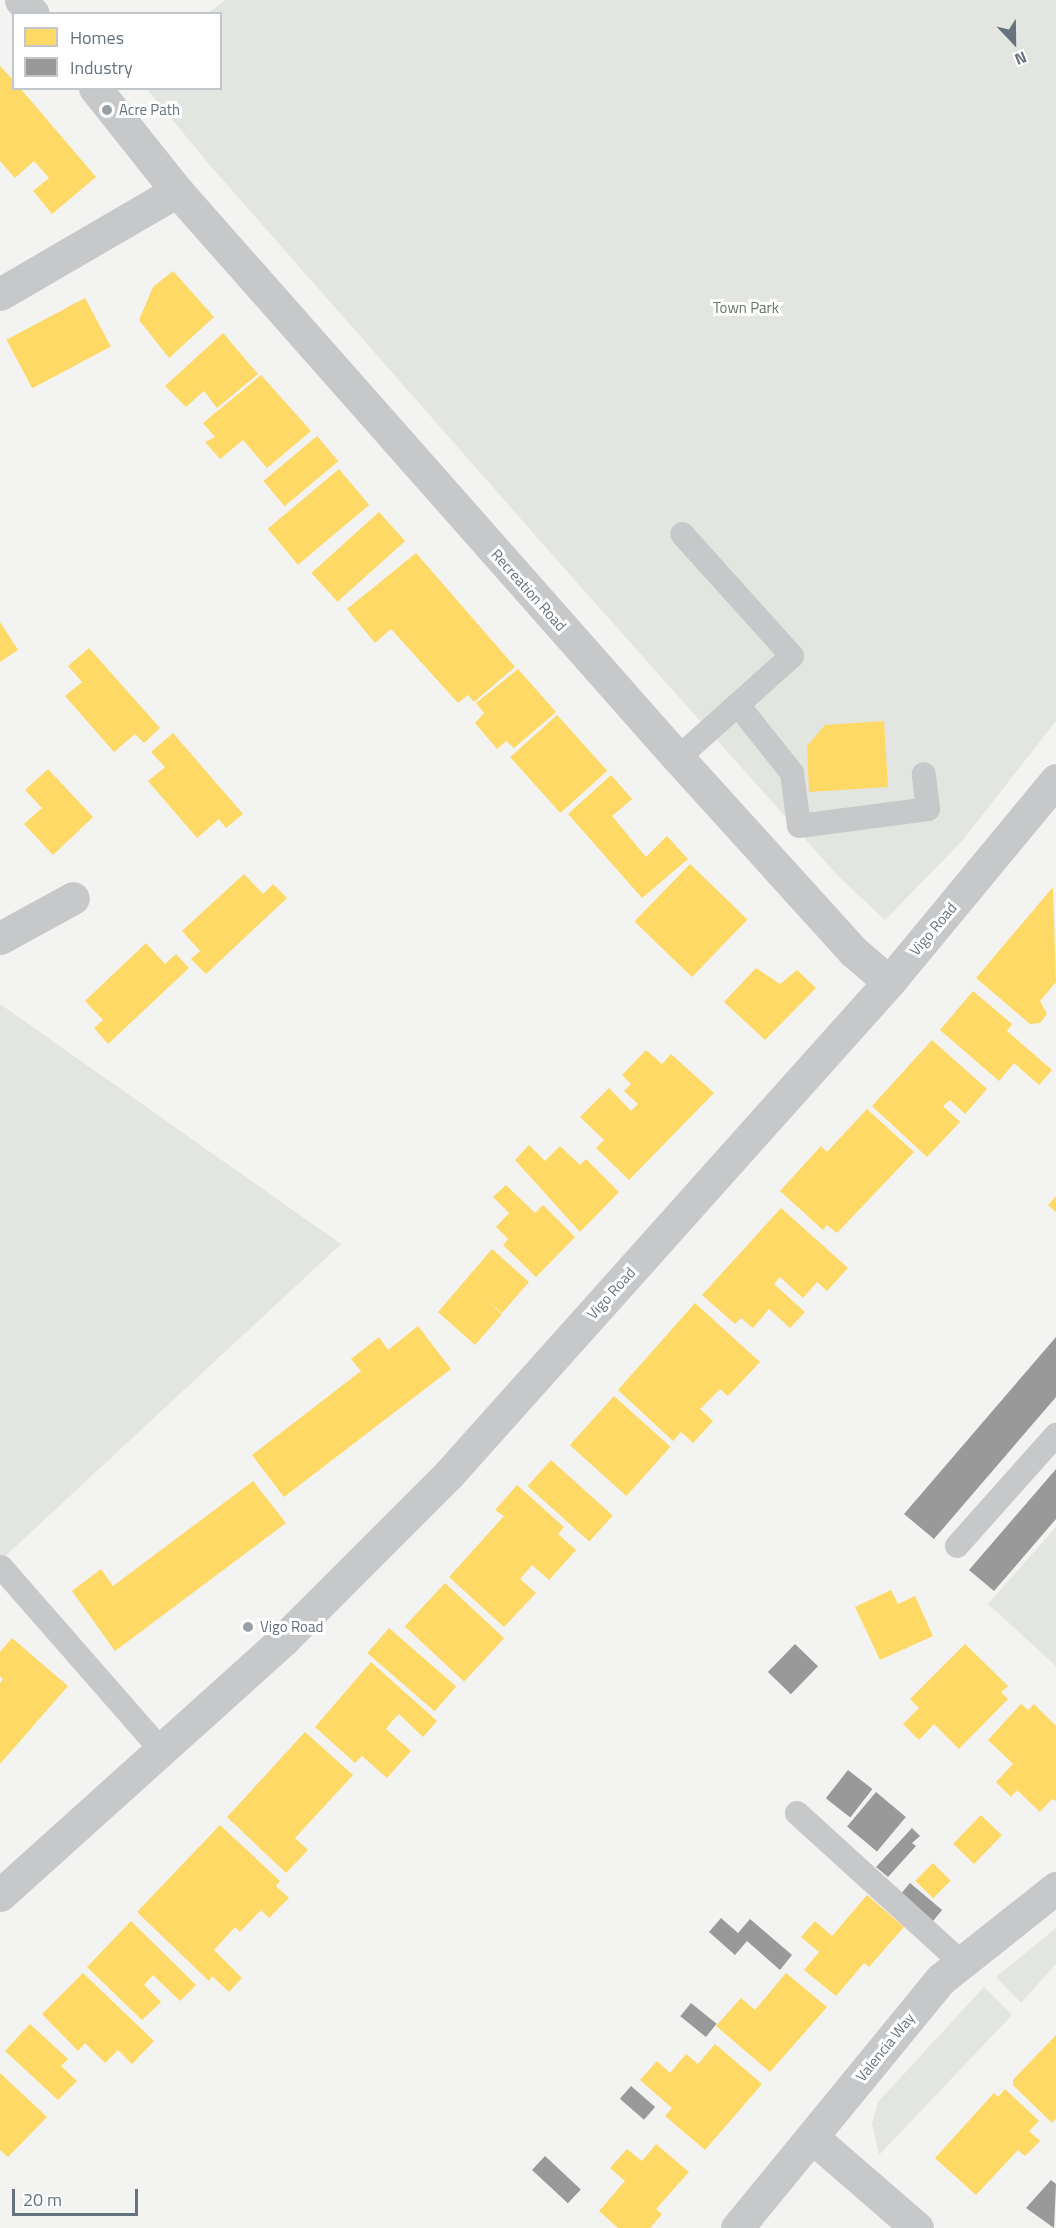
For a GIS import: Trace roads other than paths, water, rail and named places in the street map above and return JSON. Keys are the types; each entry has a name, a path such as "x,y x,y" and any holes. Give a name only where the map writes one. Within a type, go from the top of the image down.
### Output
{"street":[{"path":"21,0 31,12"},
{"name":"Recreation Road","path":"96,90 177,191 678,759 854,952 889,982"},
{"path":"0,294 177,191"},
{"name":"Vigo Road","path":"0,1895 340,1587 449,1474 889,982 1056,780"},
{"path":"0,938 73,898"},
{"name":"Valencia Way","path":"736,2228 941,1979 1056,1888"},
{"path":"812,2137 917,2228"}],"lane":[{"path":"678,759 792,656 682,534"},
{"path":"738,705 792,773 799,826 928,809 924,774"},
{"path":"957,1546 1056,1435"},
{"path":"1,1567 162,1750"},
{"path":"796,1813 961,1962"}],"place":[{"name":"Acre Path","path":"107,110"},
{"name":"Vigo Road","path":"248,1627"}],"park label":[{"name":"Town Park","path":"746,308"}]}
